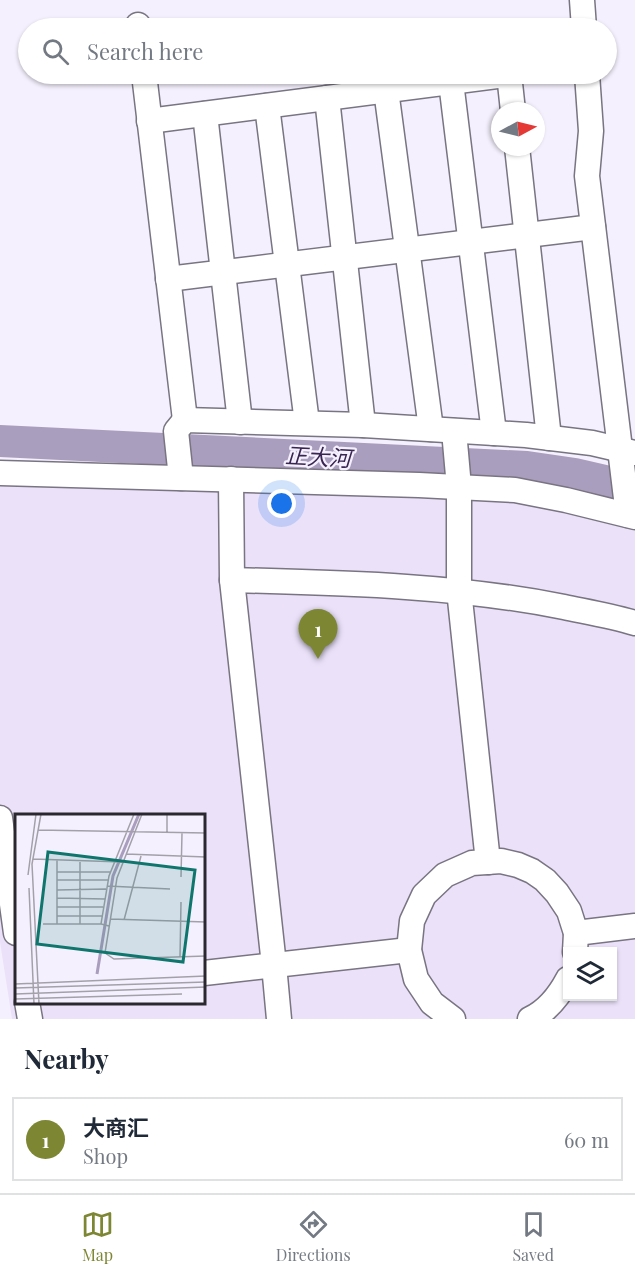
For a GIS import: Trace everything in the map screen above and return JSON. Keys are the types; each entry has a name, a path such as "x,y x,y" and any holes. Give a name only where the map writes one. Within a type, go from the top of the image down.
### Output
{"street":[{"path":"582,0 583,18"},
{"path":"145,84 168,279 181,425 181,478"},
{"path":"149,121 435,84"},
{"path":"451,84 494,433"},
{"path":"512,84 513,102"},
{"path":"0,473 515,490 631,516 628,451 587,176 591,131 588,84"},
{"path":"386,90 407,250 443,430 459,487 459,590 488,862"},
{"path":"327,98 363,425"},
{"path":"267,106 307,423"},
{"path":"205,114 240,422"},
{"path":"518,156 549,438"},
{"path":"168,279 593,227"},
{"path":"181,425 240,422 363,425 549,438 592,443 628,451"},
{"path":"231,479 232,580 279,1019"},
{"path":"232,580 346,583 459,590 538,602 612,616 635,623"},
{"path":"0,818 15,926"},
{"path":"453,1019 432,1003 416,979 409,951 412,921 424,895 446,875 472,863 501,861 532,871 545,880 569,911 575,942 635,926"},
{"path":"206,973 409,951"},
{"path":"530,1019 539,1015 560,995 563,988"},
{"path":"27,1004 30,1019"}],"shaded area":[{"path":"0,460 420,472 536,484 635,503 635,1019 12,1019 0,942"}],"waterway":[{"name":"正大河","path":"0,441 527,467 575,474 635,488"}],"place":[{"name":"大商汇","path":"318,659"}]}
